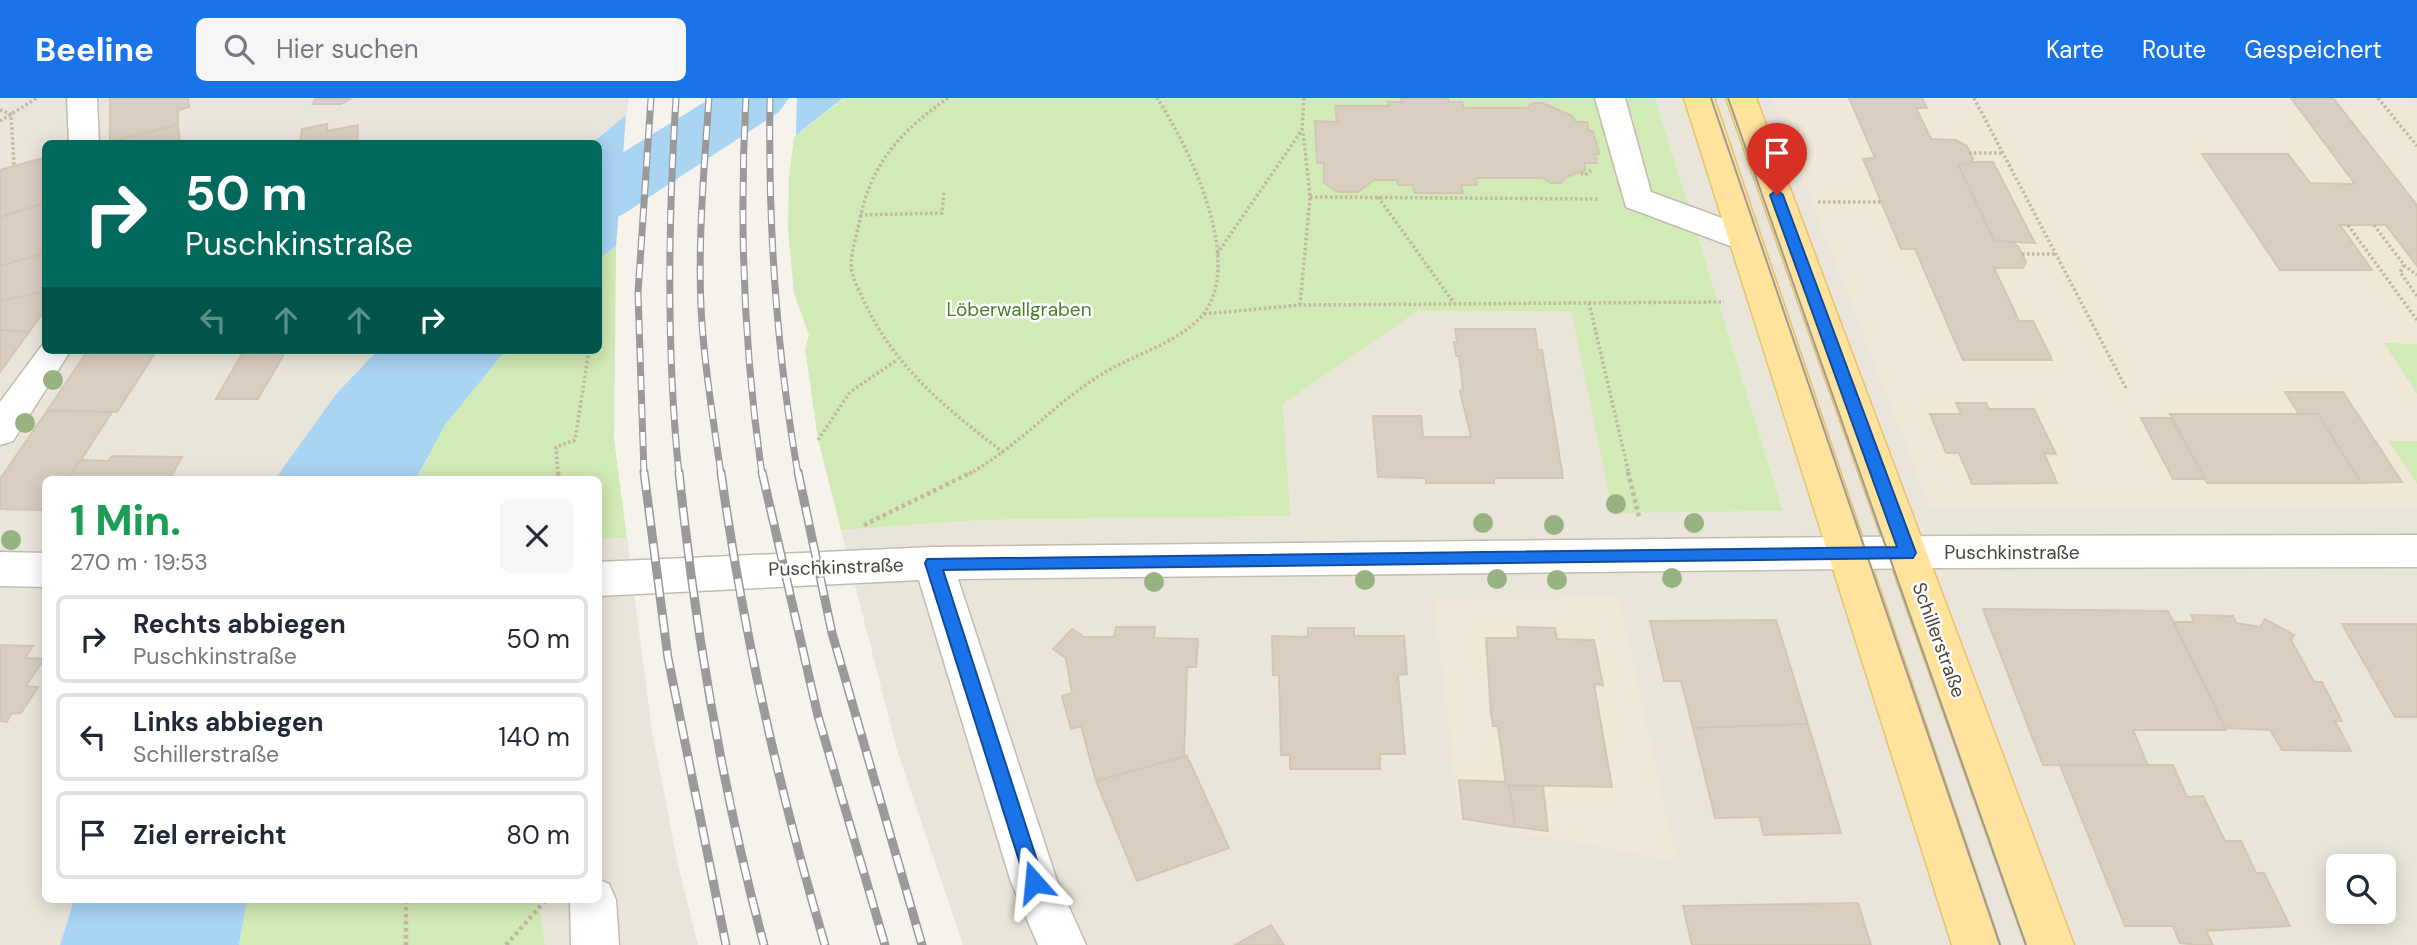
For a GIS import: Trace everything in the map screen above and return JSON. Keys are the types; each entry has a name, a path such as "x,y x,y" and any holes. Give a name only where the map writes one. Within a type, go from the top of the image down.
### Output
{"main road":[{"path":"1699,98 1976,945"},
{"name":"Schillerstraße","path":"1741,98 2050,945"}],"street":[{"path":"82,98 84,140"},
{"path":"1610,98 1637,199 1745,239"},
{"path":"0,431 51,354"},
{"name":"Puschkinstraße","path":"602,579 933,563 1908,553 2417,551"},
{"path":"933,563 1034,882 1062,945"},
{"path":"0,569 42,570"},
{"path":"593,903 595,945"}],"path":[{"path":"0,121 37,98"},
{"path":"948,98 918,118 890,144 868,183 860,215 852,271 866,309 897,360 950,412 1004,453"},
{"path":"1157,98 1192,162 1215,225 1216,284 1204,314"},
{"path":"1300,305 1310,197 1303,130 1304,98"},
{"path":"1974,98 2126,388"},
{"path":"2378,98 2417,146"},
{"path":"0,110 11,114"},
{"path":"11,114 15,166"},
{"path":"1216,255 1303,130"},
{"path":"1969,153 2003,153"},
{"path":"860,215 942,213 944,191"},
{"path":"1310,197 1637,199"},
{"path":"1378,197 1455,304"},
{"path":"1810,202 1881,202"},
{"path":"2348,225 2417,320"},
{"path":"2374,225 2404,265 2417,275"},
{"path":"2022,254 2056,254"},
{"path":"2404,265 2399,272 2417,296"},
{"path":"855,566 863,525 906,502 953,484 1004,453 1078,391 1110,369 1155,348 1204,314 1300,305 1725,302"},
{"path":"1590,303 1648,557"},
{"path":"559,476 556,447 575,440 588,354"},
{"path":"818,439 837,406 863,378 897,360"},
{"path":"405,903 406,945"},
{"path":"506,945 544,903"}],"shaded area":[{"path":"0,98 629,98 626,115 596,140 42,140 42,354 374,354 337,393 277,476 42,476 42,903 73,903 60,945 0,945"},
{"path":"1655,98 2417,98 2417,945 963,945 897,750 841,530 980,520 1289,516 1283,404 1418,311 1571,311 1614,512 1783,511"},
{"path":"1772,98 2411,98 2417,105 2417,507 1930,507"},
{"path":"627,538 652,731 677,860 698,945 545,945 539,903 602,903 602,539"},
{"path":"1619,598 1676,861 1460,821 1434,599"}],"green space":[{"name":"Löberwallgraben","path":"844,98 1655,98 1783,511 1613,513 1571,311 1418,311 1283,404 1290,516 980,520 841,530 818,439 805,349 809,335 794,293 788,229 789,177 794,137"},
{"path":"616,246 614,439 627,538 602,539 602,476 418,476 445,425 503,354 602,354 602,257"},
{"path":"2384,343 2417,344 2417,394"},
{"path":"2388,441 2417,441 2417,484"},
{"path":"246,903 539,903 545,945 239,945"}],"water":[{"path":"797,98 843,98 796,135"},
{"path":"626,115 616,246 602,257 602,140 596,140"},
{"path":"374,354 503,354 445,425 418,476 277,476 337,393"},
{"path":"73,903 246,903 239,945 60,945"}],"building":[{"path":"110,98 188,98 189,107 178,110 178,125 110,140"},
{"path":"316,98 352,98 341,104 313,104"},
{"path":"1401,98 1448,98 1448,102 1462,102 1464,108 1527,108 1533,103 1543,103 1572,116 1576,122 1587,122 1589,131 1593,131 1599,154 1595,154 1597,163 1585,163 1585,170 1566,177 1561,183 1551,183 1542,178 1476,178 1477,185 1461,185 1463,193 1414,193 1413,185 1398,185 1397,180 1374,180 1358,192 1338,192 1324,183 1324,163 1317,163 1315,121 1337,122 1335,106 1389,106 1388,102 1402,102"},
{"path":"1849,98 1922,98 1927,108 1916,108 1931,139 1956,140 1967,146 1973,159 1969,164 1958,165 1995,241 2008,241 2018,246 2026,262 2023,268 1994,268 2019,321 2033,321 2052,360 1963,360 1915,249 1901,249 1863,159 1875,158"},
{"path":"2291,98 2333,98 2417,205 2417,266 2386,225 2340,225 2372,270 2280,270 2202,154 2288,154 2310,183 2355,184"},
{"path":"327,124 327,131 358,125 357,140 301,140 302,129"},
{"path":"178,125 180,140 118,140"},
{"path":"42,158 42,204 0,217 0,170"},
{"path":"1993,162 2035,243 1995,241 1958,165"},
{"path":"42,204 42,254 0,266 0,217"},
{"path":"42,254 42,292 0,301 0,266"},
{"path":"42,292 42,314 29,332 0,330 0,301"},
{"path":"1455,329 1535,329 1538,350 1542,350 1563,478 1494,478 1494,483 1426,483 1426,478 1378,477 1373,416 1421,416 1423,437 1471,437 1460,391 1463,390 1459,356 1456,356 1454,342 1457,342"},
{"path":"0,330 29,332 0,372"},
{"path":"85,354 154,354 117,412 47,411"},
{"path":"242,354 284,354 258,399 216,399"},
{"path":"2285,392 2343,392 2402,482 2361,483 2318,414 2299,414"},
{"path":"1956,403 1986,403 1989,409 2034,409 2056,454 2044,453 2057,483 1972,484 1959,453 1946,453 1930,414 1961,414"},
{"path":"47,411 112,412 71,476 42,476 42,510 0,509 0,479"},
{"path":"2170,414 2318,414 2361,483 2207,483"},
{"path":"2141,418 2171,418 2205,479 2173,479"},
{"path":"112,456 182,457 171,476 70,476 80,460 108,461"},
{"path":"1983,609 2168,611 2226,730 2133,730 2148,766 2043,765"},
{"path":"2191,615 2233,616 2236,623 2260,627 2265,619 2294,635 2291,640 2314,682 2322,682 2342,721 2335,721 2351,751 2282,750 2270,730 2225,728 2174,622 2194,622"},
{"path":"1776,620 1808,724 1693,728 1681,681 1664,681 1650,621"},
{"path":"2342,624 2417,624 2417,717 2395,717"},
{"path":"1116,627 1155,627 1154,638 1198,639 1196,667 1187,667 1184,757 1096,781 1081,726 1071,729 1062,696 1072,693 1066,658 1053,649 1072,629 1084,637 1114,637"},
{"path":"1517,627 1555,628 1557,639 1594,640 1603,685 1594,684 1612,787 1506,785 1498,726 1493,726 1491,713 1486,638 1518,638"},
{"path":"1308,628 1354,628 1354,636 1404,636 1407,674 1398,675 1405,754 1380,754 1380,769 1290,769 1290,755 1281,755 1279,675 1273,675 1272,636 1308,637"},
{"path":"0,645 33,646 25,658 42,659 42,662 26,686 38,687 21,713 11,714 7,722 0,721"},
{"path":"1808,724 1841,833 1764,835 1759,817 1715,818 1693,728"},
{"path":"1187,756 1229,848 1137,881 1096,781"},
{"path":"2060,765 2173,765 2187,797 2203,796 2225,841 2241,841 2256,873 2264,873 2290,926 2206,931 2213,945 2199,945 2180,943 2173,926 2125,926"},
{"path":"1459,780 1505,782 1509,786 1515,827 1463,819"},
{"path":"1509,786 1543,786 1548,831 1515,827"},
{"path":"1858,903 1871,945 1692,945 1683,906"},
{"path":"1271,925 1284,945 1235,945"}],"waterway":[{"path":"602,196 757,98"}],"tram line":[{"path":"1711,98 2000,945"},
{"path":"1728,98 2026,945"}],"railway":[{"path":"644,474 638,293 651,98"},
{"path":"676,98 671,192 670,333 679,474"},
{"path":"709,98 703,177 700,282 707,370 721,474"},
{"path":"746,98 743,239 747,333 762,474"},
{"path":"770,98 770,193 775,287 784,380 798,474"},
{"path":"644,472 668,658 726,945"},
{"path":"679,472 693,590 712,710 736,829 764,945"},
{"path":"721,472 751,651 792,828 825,945"},
{"path":"762,472 818,716 885,945"},
{"path":"798,472 832,633 922,945"}],"route":[{"path":"1034,882 950,625 933,563 1908,553 1777,195"}]}
